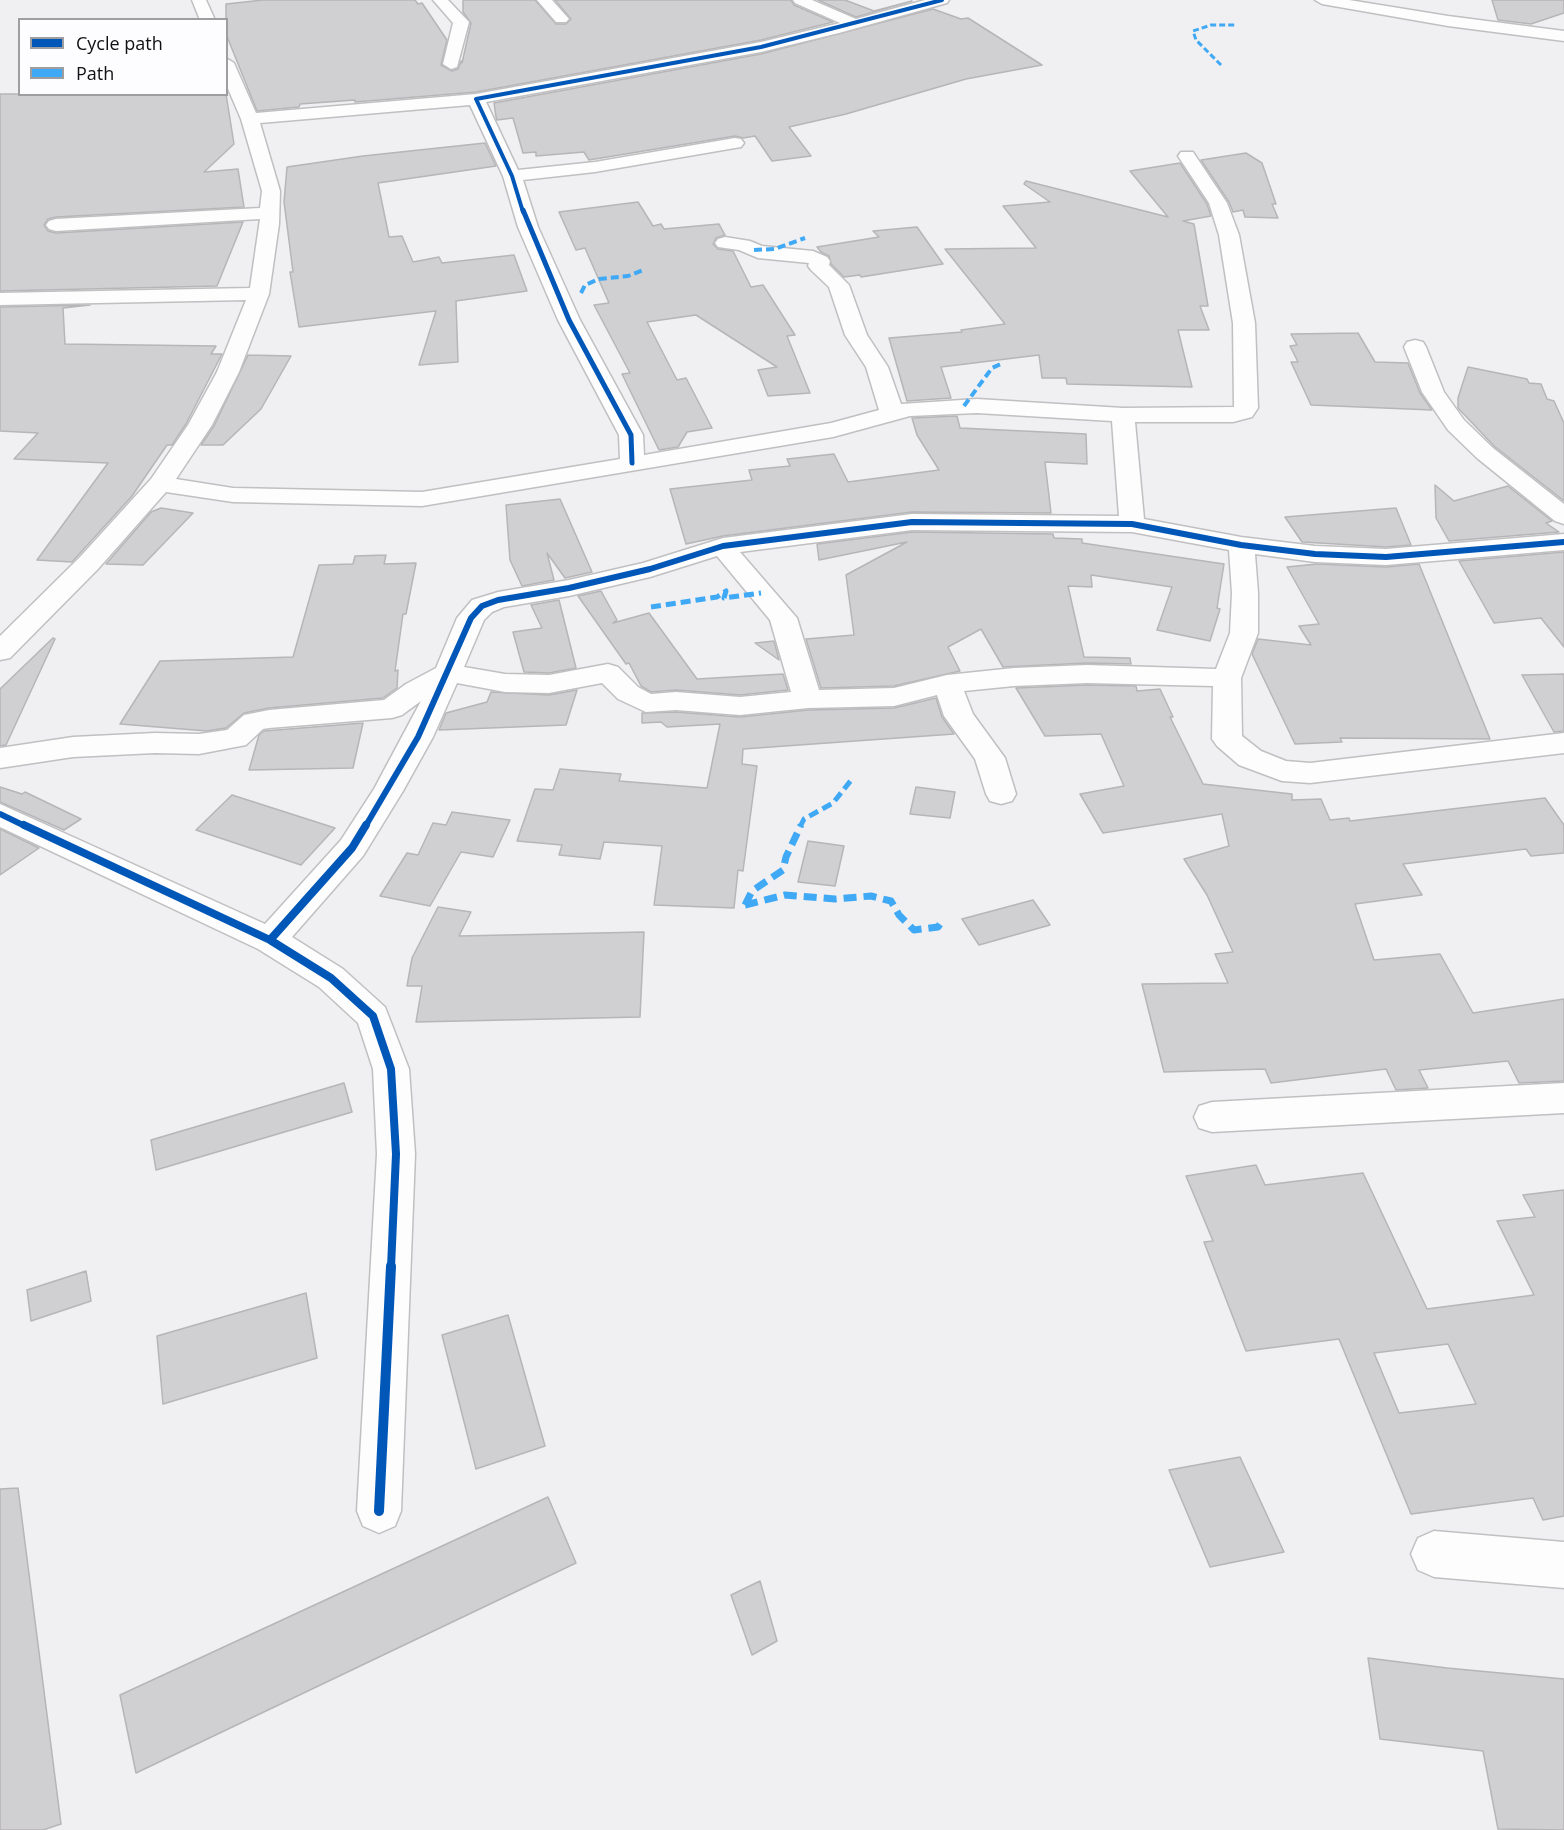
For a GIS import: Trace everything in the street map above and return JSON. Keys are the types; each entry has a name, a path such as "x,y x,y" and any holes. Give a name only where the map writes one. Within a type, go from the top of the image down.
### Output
{"street":[{"path":"199,0 207,18"},
{"path":"440,0 461,22 452,64"},
{"path":"544,0 561,19"},
{"path":"800,0 854,24"},
{"path":"250,119 476,99 761,47 942,0"},
{"path":"1322,0 1448,21 1564,36"},
{"path":"0,652 89,563 160,484 200,425 228,372 259,294 271,191 250,119 228,68"},
{"path":"476,99 512,176 528,227 569,320 631,435 632,463"},
{"path":"512,176 596,167 735,143"},
{"path":"160,484 233,495 422,499 833,430 909,409 977,406 1123,415 1233,416 1244,412 1246,408 1244,323 1229,235 1218,203 1187,156"},
{"path":"56,225 270,213"},
{"path":"725,243 743,245 758,252 813,257 820,261 819,266 839,285 856,335 877,367 892,413"},
{"path":"0,299 259,294"},
{"path":"1415,347 1433,392 1456,425 1485,453 1564,516"},
{"path":"1123,415 1132,524"},
{"path":"631,435 654,448 833,430"},
{"path":"270,940 352,848 388,791 448,673 471,618 482,606 498,600 569,588 650,569 723,546 912,522 1132,524 1241,545 1315,554 1386,557 1564,542"},
{"path":"1241,545 1245,593 1244,633 1227,678 1227,739 1250,758 1282,771 1310,773 1564,743"},
{"path":"723,546 783,618 808,699"},
{"path":"0,758 73,747 154,743 199,744 236,738 254,722 269,719 392,710 416,690 448,673 505,683 549,684 608,673 628,693 646,703 676,701 740,706 808,699 894,697 947,684 1014,677 1087,674 1227,678"},
{"path":"947,684 959,716 990,758 1001,794"},
{"path":"0,814 270,940 331,978 373,1016 391,1070 396,1154 379,1511"},
{"path":"1212,1117 1564,1098"},
{"path":"1434,1554 1564,1565"}],"building":[{"path":"263,0 415,0 418,4 422,3 447,40 441,65 452,71 458,69 461,61 462,63 471,23 463,12 463,0 535,0 556,24 566,24 571,19 555,0 791,0 794,5 833,22 761,40 476,92 300,104 299,107 257,111 228,39 226,4"},
{"path":"818,0 845,0 874,11 912,1 856,17"},
{"path":"1492,0 1564,0 1564,13 1531,24 1498,20"},
{"path":"933,9 961,19 968,18 1042,65 966,79 846,114 789,127 811,156 772,161 755,136 743,138 735,136 589,160 584,152 536,156 536,152 523,153 513,118 497,120 496,117 494,103 761,54"},
{"path":"0,94 18,94 18,96 226,96 234,144 204,172 238,169 244,207 56,217 48,219 44,225 48,231 56,233 243,222 217,286 0,291"},
{"path":"485,143 496,166 378,183 389,237 402,236 413,262 439,257 442,263 514,255 527,291 456,301 458,362 419,365 436,311 299,327 290,272 293,272 284,202 287,167"},
{"path":"1246,153 1262,163 1276,204 1272,204 1278,218 1245,217 1243,210 1233,212 1229,202 1201,160"},
{"path":"1180,163 1207,204 1211,216 1183,221 1194,224 1208,306 1200,306 1209,330 1178,330 1192,387 1067,384 1066,378 1042,378 1039,355 941,367 951,398 907,401 889,338 962,332 961,330 1005,324 945,249 1036,248 1003,206 1050,202 1024,184 1026,181 1168,217 1130,171"},
{"path":"638,202 653,226 661,224 664,229 719,224 725,235 716,238 713,244 718,249 733,251 751,287 763,285 795,335 787,336 810,393 768,396 758,370 777,367 696,315 647,322 677,380 686,378 712,428 687,432 678,447 659,450 622,374 630,373 594,305 609,303 585,248 576,250 559,212"},
{"path":"917,227 943,264 861,277 860,275 844,277 831,264 829,256 817,247 879,237 873,231"},
{"path":"90,305 63,308 65,344 216,346 211,354 222,354 186,424 172,445 167,445 132,496 72,562 37,560 108,463 14,459 38,433 0,431 0,307"},
{"path":"1358,333 1375,362 1408,363 1420,393 1432,410 1311,405 1291,362 1298,362 1290,346 1297,345 1291,334"},
{"path":"248,355 291,356 261,409 223,445 201,445 214,426"},
{"path":"1468,367 1541,384 1547,399 1554,401 1564,423 1564,501 1494,446 1458,408 1458,398"},
{"path":"957,416 960,428 1086,434 1087,464 1045,462 1051,513 912,512 723,536 686,544 670,489 752,480 749,470 790,466 787,459 834,454 848,482 939,470 917,435 912,418"},
{"path":"1435,485 1454,501 1508,486 1552,521 1546,523 1559,532 1449,541 1436,518"},
{"path":"560,499 592,572 565,578 547,553 554,580 522,586 510,560 506,505"},
{"path":"161,508 193,513 143,565 106,564 151,512"},
{"path":"1396,508 1411,545 1386,547 1302,542 1285,517"},
{"path":"912,532 1053,534 1054,538 1082,539 1082,543 1224,564 1217,608 1220,609 1210,641 1157,630 1172,587 1091,575 1092,587 1068,586 1084,657 1130,658 1131,664 1087,663 1003,667 981,629 948,647 960,671 894,686 821,688 806,639 854,635 846,575 907,542 819,560 817,544"},
{"path":"1564,552 1564,647 1541,618 1494,623 1459,561"},
{"path":"386,555 384,564 416,563 406,614 403,614 395,671 398,670 397,688 383,698 269,708 244,713 226,728 207,731 120,724 160,661 293,657 319,565 353,564 355,556"},
{"path":"1317,564 1386,567 1419,564 1490,739 1340,738 1342,742 1295,744 1252,654 1258,639 1311,645 1299,626 1319,624 1287,567"},
{"path":"601,591 617,620 613,623 649,613 697,679 783,674 788,690 740,695 676,690 651,692 641,686 629,663 626,664 578,596"},
{"path":"559,600 576,668 549,673 524,672 513,632 542,628 531,605"},
{"path":"53,638 55,639 6,745 0,746 0,689"},
{"path":"774,641 779,660 755,643"},
{"path":"1564,674 1564,731 1554,732 1522,675"},
{"path":"1087,685 1136,686 1137,691 1160,689 1173,717 1170,717 1203,784 1292,794 1292,800 1321,799 1330,820 1349,818 1350,821 1545,798 1564,825 1564,853 1531,856 1526,849 1403,864 1422,895 1355,904 1374,960 1440,954 1473,1013 1564,999 1564,1081 1519,1083 1508,1061 1419,1070 1428,1088 1396,1090 1386,1069 1271,1083 1265,1069 1164,1072 1142,984 1228,983 1215,954 1233,952 1207,895 1184,859 1229,846 1222,814 1103,833 1080,794 1124,786 1101,734 1045,736 1016,688"},
{"path":"577,690 566,725 439,730 446,713 487,702 491,692 549,695"},
{"path":"936,698 942,717 954,734 743,749 742,764 757,766 743,871 738,870 734,908 654,905 662,846 604,842 600,859 559,855 562,845 517,841 535,789 553,790 560,769 621,774 619,781 707,788 720,724 667,727 661,722 642,723 642,713 676,712 740,717 808,710 894,708"},
{"path":"363,723 353,768 249,770 259,735 264,731"},
{"path":"0,787 22,794 25,792 81,819 64,830 0,802"},
{"path":"916,787 955,792 950,818 910,814"},
{"path":"232,795 335,828 301,865 196,830"},
{"path":"452,812 510,820 493,857 461,852 430,906 380,896 407,853 418,855 433,823 446,825"},
{"path":"0,829 39,848 0,875"},
{"path":"808,841 844,846 835,886 798,882"},
{"path":"1033,900 1050,925 979,945 962,919"},
{"path":"438,907 471,912 459,936 644,932 640,1017 416,1022 422,986 407,986 412,958"},
{"path":"344,1083 352,1112 156,1170 151,1140"},
{"path":"1256,1165 1265,1185 1363,1173 1427,1309 1534,1295 1497,1221 1535,1217 1523,1195 1564,1190 1564,1516 1543,1520 1533,1498 1411,1514 1339,1339 1246,1351 1204,1242 1213,1241 1186,1176","holes":["1448,1344 1476,1404 1399,1413 1374,1353"]},
{"path":"86,1271 91,1301 31,1321 27,1290"},
{"path":"306,1293 317,1358 163,1404 157,1336"},
{"path":"508,1315 545,1446 476,1469 442,1335"},
{"path":"1240,1457 1284,1552 1210,1567 1169,1470"},
{"path":"18,1488 61,1824 43,1830 0,1830 0,1489"},
{"path":"548,1497 576,1563 136,1773 120,1695"},
{"path":"760,1581 777,1641 752,1655 731,1595"},
{"path":"1368,1658 1564,1679 1564,1830 1498,1829 1483,1751 1380,1739"}],"marked path":[{"path":"1221,65 1196,40 1193,31 1211,25 1236,25"},
{"path":"754,250 775,249 805,238"},
{"path":"581,293 585,285 599,279 628,276 643,270"},
{"path":"964,406 992,368 1003,363"},
{"path":"651,607 717,597 726,591 724,598 761,593"},
{"path":"745,905 752,891 783,870 786,857 804,819 833,803 852,779"},
{"path":"745,905 785,895 835,899 871,896 891,901 899,915 914,930 938,927 943,920"}],"cycle path":[{"path":"632,463 631,435 569,320 528,227 512,176 476,99 761,47 942,0"},
{"path":"270,940 352,848 388,791 418,737 471,618 482,606 498,600 569,588 650,569 723,546 912,522 1132,524 1241,545 1315,554 1386,557 1564,542"},
{"path":"0,814 270,940 331,978 373,1016 391,1069 396,1154 379,1511"}]}
